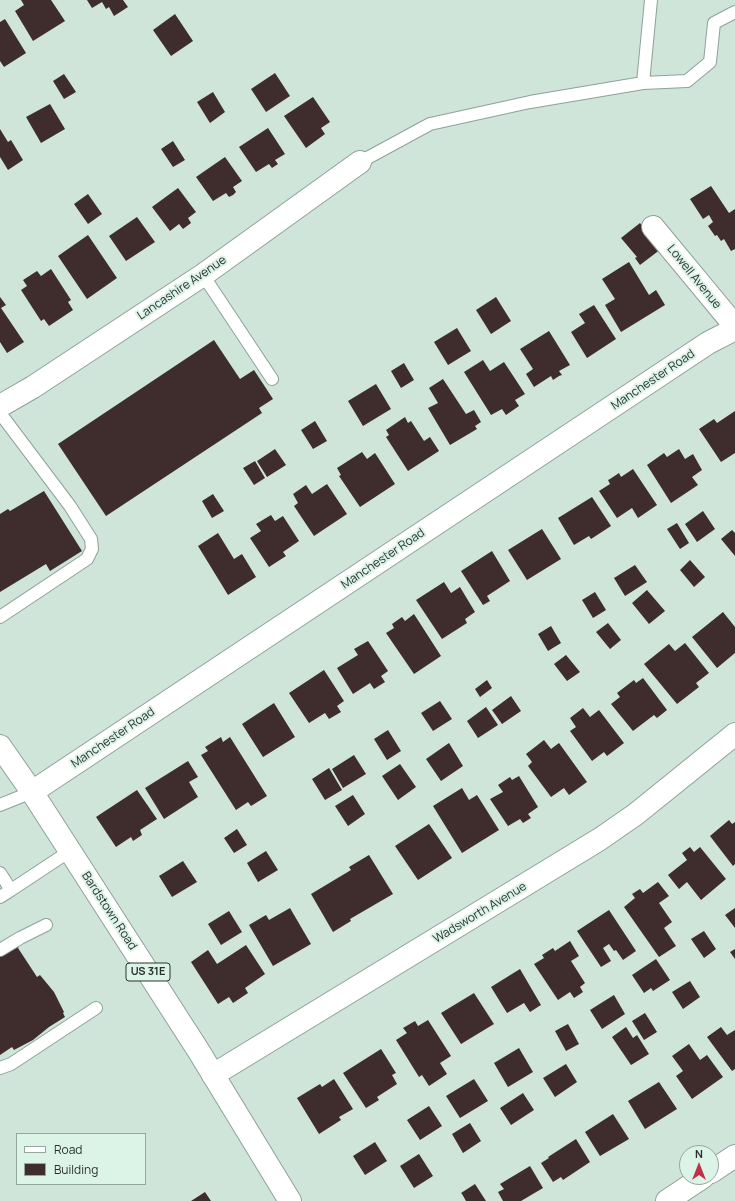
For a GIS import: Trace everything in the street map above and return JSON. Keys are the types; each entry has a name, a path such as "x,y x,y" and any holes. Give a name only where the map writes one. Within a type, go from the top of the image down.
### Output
{"street":[{"name":"Lancashire Avenue","path":"0,406 33,388 203,275 360,162"},
{"name":"Lowell Avenue","path":"653,227 735,327"},
{"name":"Manchester Road","path":"32,792 708,343 735,327"},
{"name":"Wadsworth Avenue","path":"213,1075 600,839 636,814 735,734"},
{"name":"Bardstown Road","path":"0,746 32,792 182,1024 290,1201"},
{"path":"719,1167 735,1156"},
{"path":"666,1201 691,1185"}],"lane":[{"path":"643,83 652,0"},
{"path":"360,162 430,124 530,102 643,83 687,81 710,62 714,23 735,12"},
{"path":"203,275 272,379"},
{"path":"0,413 70,506 91,539 92,549 87,559 0,617"},
{"path":"0,805 32,792"},
{"path":"0,897 70,851"},
{"path":"0,873 11,890"},
{"path":"0,950 46,925"},
{"path":"0,1068 12,1064 96,1008"}],"building":[{"path":"21,0 51,0 65,21 33,41 15,11 24,5"},
{"path":"87,0 123,0 128,7 114,16 109,7 106,9 102,2 92,8"},
{"path":"175,14 193,41 171,56 153,30"},
{"path":"5,19 26,53 4,67 0,61 0,22"},
{"path":"275,73 290,96 266,112 251,89"},
{"path":"64,74 76,92 64,99 53,81"},
{"path":"213,92 225,112 210,123 197,102"},
{"path":"313,97 330,122 321,128 325,134 306,148 284,116"},
{"path":"50,104 65,129 41,143 26,117"},
{"path":"268,128 285,154 275,160 278,164 272,168 269,164 256,172 239,147"},
{"path":"0,129 8,142 11,140 23,160 8,170 0,157"},
{"path":"173,141 185,160 173,167 161,149"},
{"path":"225,157 242,181 233,187 236,192 233,195 229,197 226,193 213,201 196,177"},
{"path":"711,186 729,213 735,209 735,249 731,251 724,239 721,241 717,235 715,236 708,226 713,222 709,215 703,219 690,199"},
{"path":"178,188 196,212 188,218 191,223 183,229 179,224 170,231 152,207"},
{"path":"88,194 102,214 88,224 74,204"},
{"path":"137,217 155,242 126,261 109,236"},
{"path":"640,223 661,249 640,265 635,258 637,257 621,238"},
{"path":"88,235 117,278 87,299 58,256"},
{"path":"629,262 649,295 656,290 665,305 621,332 605,305 615,299 602,279"},
{"path":"51,269 71,300 68,302 73,310 49,326 44,319 41,321 21,290 27,286 23,280 37,271 41,276"},
{"path":"0,297 6,305 1,308 24,342 7,353 0,342"},
{"path":"496,297 511,321 491,334 476,310"},
{"path":"594,305 616,339 587,358 571,332 585,323 579,314"},
{"path":"457,328 471,351 448,365 434,342"},
{"path":"549,331 570,365 559,371 562,375 553,380 551,376 534,387 526,374 533,369 520,349"},
{"path":"214,340 240,379 254,370 273,399 259,408 262,413 106,516 58,444"},
{"path":"483,360 490,371 504,362 525,394 515,400 519,406 506,415 502,409 491,415 464,372"},
{"path":"404,363 414,380 401,388 391,371"},
{"path":"443,379 466,414 474,410 481,422 475,426 477,429 450,445 428,408 438,403 429,388"},
{"path":"376,384 391,409 363,426 348,401"},
{"path":"735,411 735,453 721,462 699,429 714,419 717,423"},
{"path":"405,417 408,423 411,421 424,441 430,437 439,451 408,471 386,437 389,435 386,430"},
{"path":"315,421 327,441 313,449 301,430"},
{"path":"275,449 286,465 267,477 257,461"},
{"path":"679,449 685,459 693,454 702,470 692,477 698,485 671,503 647,465 664,453 667,457"},
{"path":"362,452 367,459 375,453 395,484 360,507 339,476 341,475 337,468"},
{"path":"255,461 265,478 254,485 243,468"},
{"path":"633,469 657,505 638,518 632,508 617,518 599,491 610,484 608,480 619,473 621,477"},
{"path":"327,484 347,514 314,536 294,506 298,503 293,494 306,485 312,494"},
{"path":"44,491 82,551 50,571 46,564 0,592 0,514 8,509 10,511"},
{"path":"213,494 224,511 212,518 202,501"},
{"path":"592,497 611,526 591,539 589,536 574,545 558,518"},
{"path":"703,511 715,529 697,542 685,524"},
{"path":"271,515 275,521 283,516 299,541 283,552 286,556 269,567 250,538 261,531 256,524"},
{"path":"677,523 689,543 680,549 667,529"},
{"path":"542,529 561,559 527,580 508,550"},
{"path":"732,530 735,533 735,556 721,539"},
{"path":"218,533 234,559 242,554 256,577 228,595 198,546"},
{"path":"492,551 510,581 487,596 490,601 483,605 461,571"},
{"path":"690,560 705,577 694,587 680,570"},
{"path":"635,565 647,582 625,596 614,578"},
{"path":"444,582 451,593 460,587 475,612 465,619 467,623 442,639 416,600"},
{"path":"647,590 665,611 649,624 632,603"},
{"path":"595,592 606,610 593,618 582,600"},
{"path":"723,612 735,627 735,653 717,668 692,637"},
{"path":"414,614 441,656 414,674 386,633 394,628 392,624 402,617 405,621"},
{"path":"608,623 621,640 610,649 596,632"},
{"path":"551,626 561,643 548,651 538,634"},
{"path":"368,641 388,671 381,676 385,682 374,689 370,683 353,694 337,668 358,655 354,649"},
{"path":"685,643 709,673 696,683 699,687 677,704 644,664 669,644 675,651"},
{"path":"566,655 580,672 567,681 554,664"},
{"path":"324,670 344,701 337,706 341,712 329,719 325,713 309,723 289,693"},
{"path":"643,678 667,710 657,718 654,715 633,731 611,704 620,697 617,693 634,680 636,683"},
{"path":"487,680 492,688 480,697 475,689"},
{"path":"511,696 521,711 502,724 492,710"},
{"path":"440,701 452,719 433,731 421,713"},
{"path":"274,703 295,737 263,757 242,724"},
{"path":"486,707 498,725 478,738 467,721"},
{"path":"583,708 590,717 599,710 624,743 607,756 604,752 592,761 570,731 576,727 570,718"},
{"path":"388,730 401,751 387,760 374,739"},
{"path":"221,737 223,742 230,737 267,796 251,806 248,802 236,810 201,755 208,751 205,747"},
{"path":"544,740 551,749 559,743 587,782 569,795 564,788 551,797 528,766 532,762 526,754"},
{"path":"449,743 463,766 441,781 426,759"},
{"path":"354,755 366,774 343,788 332,769"},
{"path":"188,761 198,777 189,782 198,797 164,819 145,788"},
{"path":"400,764 416,787 398,800 382,776"},
{"path":"329,768 342,790 325,800 312,779"},
{"path":"519,776 538,807 528,814 531,818 523,823 520,819 508,826 490,799 503,792 498,785 510,777 512,780"},
{"path":"462,788 469,800 477,795 499,830 462,853 433,806"},
{"path":"137,790 157,819 140,830 142,835 133,841 131,837 116,847 96,817"},
{"path":"353,795 365,814 348,826 335,806"},
{"path":"729,820 732,824 735,822 735,864 733,866 710,836"},
{"path":"429,824 452,858 418,880 395,846"},
{"path":"237,829 247,845 234,853 224,838"},
{"path":"690,847 694,852 700,847 726,879 701,900 687,882 679,889 668,875 687,860 682,853"},
{"path":"266,851 278,870 258,882 247,863"},
{"path":"369,855 393,894 350,919 351,921 333,932 311,894 351,870 349,867"},
{"path":"183,861 197,882 172,897 159,876"},
{"path":"658,882 669,896 659,903 672,922 664,928 676,946 659,957 624,907 635,898 632,894 640,889 643,893"},
{"path":"290,908 311,944 273,966 249,925 266,915 269,920"},
{"path":"735,908 735,928 725,915"},
{"path":"609,910 636,951 623,960 616,950 614,951 609,944 603,948 611,961 601,967 577,931"},
{"path":"229,911 242,932 221,945 208,924"},
{"path":"704,931 716,949 704,958 691,939"},
{"path":"570,941 579,956 571,961 585,983 580,987 583,992 574,998 570,992 558,1000 534,964 544,958 542,955 553,948 555,951"},
{"path":"18,945 18,948 37,977 40,975 54,992 65,1017 49,1027 33,1040 14,1050 12,1047 0,1055 0,954"},
{"path":"246,945 265,974 245,988 248,993 233,1003 229,997 218,1004 191,962 208,950 217,964"},
{"path":"735,949 735,959 730,952"},
{"path":"656,959 670,980 653,991 651,988 644,993 632,975"},
{"path":"520,969 541,1005 530,1012 524,1003 507,1013 491,987"},
{"path":"690,981 700,997 683,1009 672,992"},
{"path":"474,993 494,1024 461,1044 441,1013"},
{"path":"614,995 625,1014 602,1029 590,1010"},
{"path":"645,1013 657,1032 644,1040 632,1021"},
{"path":"428,1020 451,1056 440,1063 447,1074 429,1086 422,1075 419,1077 396,1040 407,1033 403,1028 415,1021 418,1026"},
{"path":"568,1024 579,1044 566,1051 555,1031"},
{"path":"626,1027 633,1038 637,1035 649,1054 631,1065 612,1037"},
{"path":"721,1027 727,1035 735,1030 735,1069 732,1071 707,1037"},
{"path":"689,1044 700,1060 707,1055 723,1077 692,1099 676,1076 683,1071 672,1056"},
{"path":"519,1048 533,1072 508,1087 494,1063"},
{"path":"381,1049 396,1073 392,1075 397,1084 377,1097 379,1100 366,1108 343,1073"},
{"path":"566,1064 577,1082 555,1097 543,1078"},
{"path":"334,1079 353,1109 339,1117 341,1120 319,1134 297,1098 320,1084 322,1087"},
{"path":"474,1079 488,1101 460,1118 446,1096"},
{"path":"659,1082 677,1109 645,1129 628,1101"},
{"path":"523,1093 534,1110 511,1125 500,1108"},
{"path":"429,1106 442,1126 420,1140 407,1120"},
{"path":"613,1114 629,1139 600,1156 585,1132"},
{"path":"470,1123 481,1141 463,1153 452,1134"},
{"path":"576,1139 590,1162 563,1180 561,1177 553,1182 541,1163"},
{"path":"375,1142 387,1161 365,1175 353,1156"},
{"path":"419,1154 433,1176 414,1188 400,1166"},
{"path":"530,1166 543,1188 521,1201 503,1201 498,1192 504,1189 500,1184"},
{"path":"475,1184 486,1201 466,1201 461,1193"},
{"path":"205,1192 211,1201 191,1201"}]}
